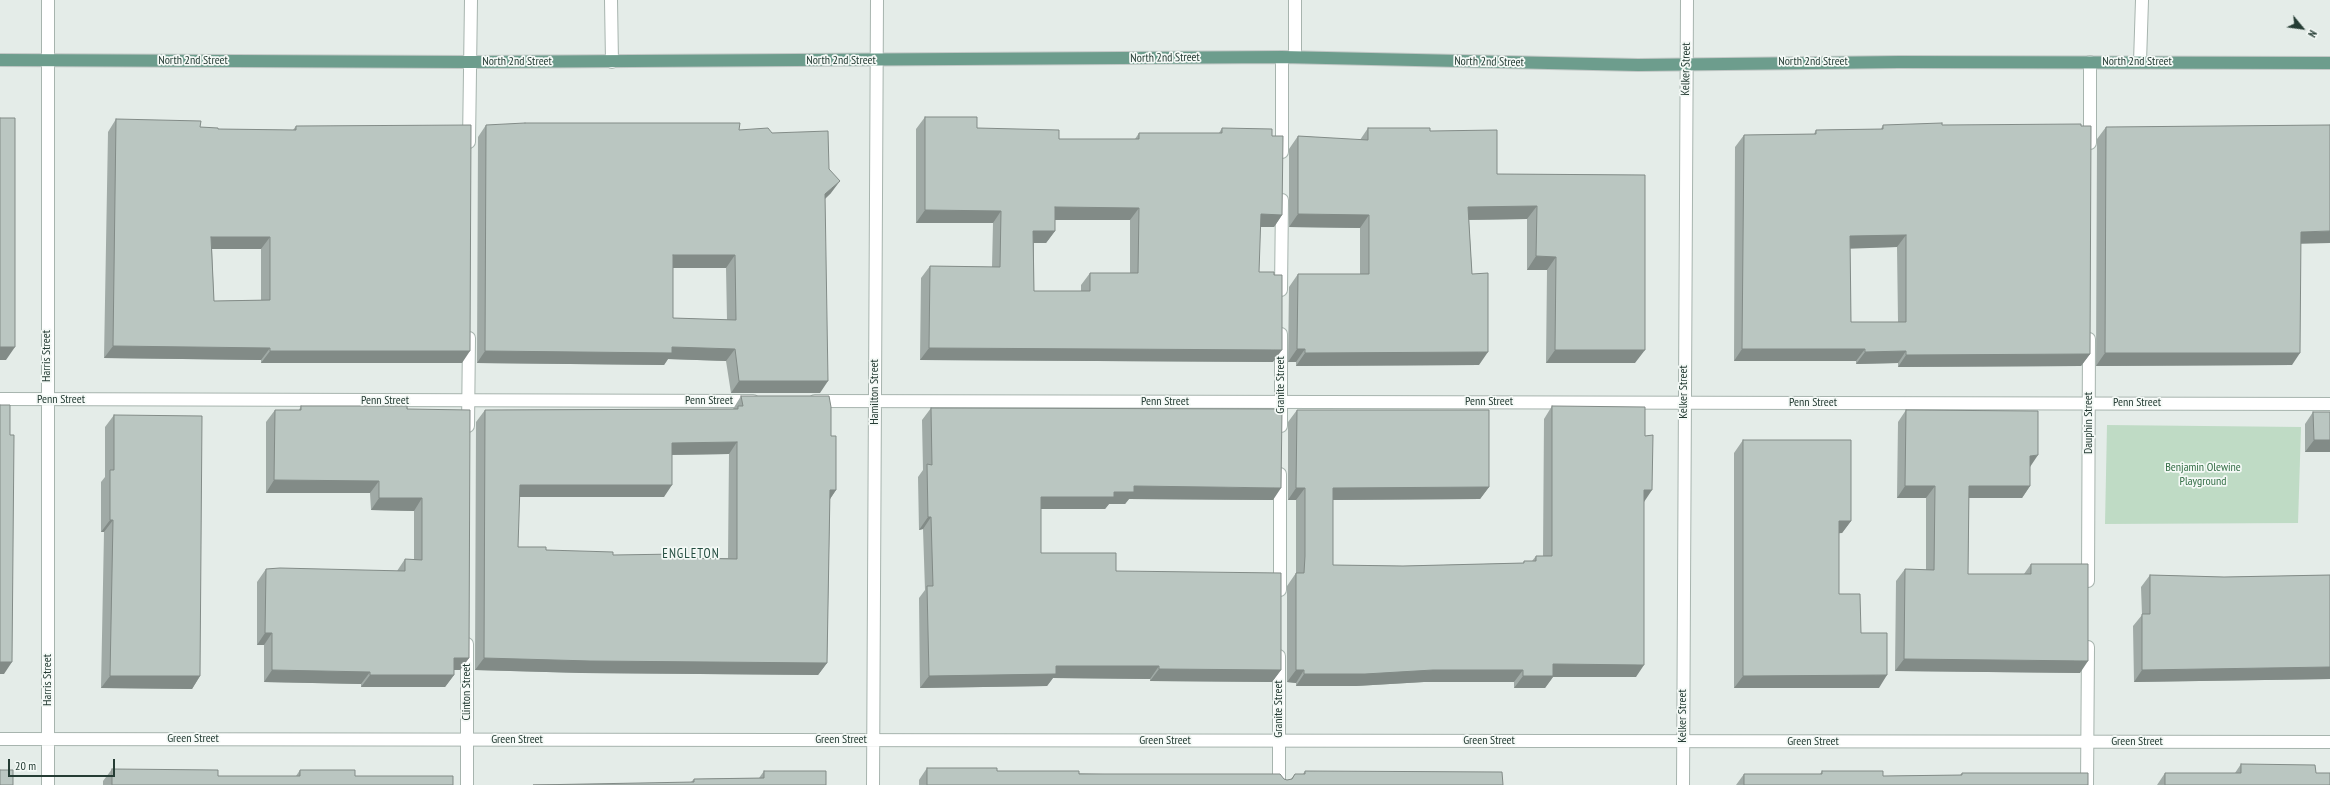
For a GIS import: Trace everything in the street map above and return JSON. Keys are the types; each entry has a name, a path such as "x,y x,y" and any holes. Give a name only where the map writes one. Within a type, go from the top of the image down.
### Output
{"main road":[{"name":"North 2nd Street","path":"0,60 612,62 1295,57 1638,65 2090,62 2330,63"}],"street":[{"name":"Harris Street","path":"48,0 48,785"},
{"path":"469,157 470,0"},
{"path":"610,0 612,62"},
{"name":"Hamilton Street","path":"873,785 877,0"},
{"path":"1294,0 1295,57"},
{"name":"Kelker Street","path":"1683,785 1687,0"},
{"path":"2140,62 2142,0"},
{"path":"1282,57 1282,167"},
{"path":"2090,62 2090,157"},
{"path":"1281,300 1282,190"},
{"path":"468,440 469,322"},
{"name":"Granite Street","path":"1281,324 1281,441"},
{"name":"Dauphin Street","path":"2088,590 2089,324"},
{"name":"Penn Street","path":"0,399 763,401"},
{"name":"Penn Street","path":"803,401 2330,404"},
{"path":"1280,464 1280,605"},
{"name":"Clinton Street","path":"466,785 467,635"},
{"path":"2087,785 2088,637"},
{"name":"Granite Street","path":"1279,644 1279,785"},
{"name":"Green Street","path":"0,739 2330,742"}],"green space":[{"name":"Benjamin Olewine Playground","path":"2107,425 2301,427 2298,523 2105,524"}],"building":[{"path":"925,117 977,117 977,128 1059,130 1059,139 1139,139 1139,133 1222,133 1222,128 1272,129 1272,136 1283,136 1282,215 1261,214 1259,272 1274,272 1274,275 1282,275 1282,350 929,348 930,266 1000,267 1001,211 925,210","holes":["1055,207 1139,208 1138,273 1090,273 1090,291 1034,291 1033,231 1055,231"]},
{"path":"0,118 15,118 15,347 0,347"},
{"path":"116,119 201,121 200,127 218,129 296,130 296,126 471,125 470,351 270,351 270,348 113,346","holes":["211,237 270,237 270,300 214,301"]},
{"path":"525,123 740,123 739,130 768,128 772,133 828,131 829,169 840,181 825,194 828,381 739,381 735,349 672,347 672,353 485,351 486,125","holes":["673,255 735,255 736,320 673,318"]},
{"path":"1942,123 1942,125 2081,124 2081,126 2091,126 2090,354 1906,355 1906,351 1865,352 1865,349 1742,349 1744,135 1816,134 1816,130 1883,129 1883,125","holes":["1906,235 1906,322 1851,322 1850,236"]},
{"path":"2330,125 2330,231 2301,232 2300,353 2105,353 2106,127"},
{"path":"1368,128 1430,128 1430,131 1497,130 1497,174 1645,175 1645,350 1555,350 1556,257 1536,256 1537,206 1468,207 1472,274 1488,273 1488,352 1305,353 1305,349 1297,349 1298,274 1369,274 1369,215 1298,214 1298,136 1368,140"},
{"path":"741,396 829,396 831,407 831,436 836,436 836,490 830,490 827,663 590,661 484,658 485,410 738,409 738,406 743,406","holes":["737,442 737,559 678,558 678,554 613,555 613,552 546,550 546,547 518,547 520,485 672,485 672,443"]},
{"path":"0,405 10,405 10,435 14,435 12,662 0,662"},
{"path":"301,406 407,406 407,409 470,410 469,658 454,658 454,675 370,675 370,672 272,670 272,633 265,633 266,569 280,568 405,571 405,559 422,560 422,498 379,498 379,481 274,480 275,410 301,410"},
{"path":"1552,406 1645,407 1645,436 1653,435 1652,490 1644,490 1644,665 1553,664 1553,676 1523,676 1523,670 1433,670 1365,674 1304,674 1304,670 1296,670 1296,573 1304,573 1305,556 1305,488 1296,488 1297,410 1489,410 1489,487 1333,488 1333,565 1403,566 1524,563 1524,561 1536,561 1536,556 1552,556"},
{"path":"931,408 1282,409 1281,488 1134,486 1134,492 1114,492 1114,497 1041,497 1041,553 1116,553 1116,571 1281,573 1281,670 1159,669 1159,666 1056,666 1056,674 929,676 927,586 933,586 931,517 928,517 927,464 932,465"},
{"path":"1906,410 2038,411 2038,455 2030,456 2030,486 1969,486 1968,574 2031,574 2031,564 2088,564 2088,661 1904,659 1905,569 1934,570 1935,486 1905,486"},
{"path":"2313,412 2330,412 2330,440 2314,440"},
{"path":"114,415 202,416 200,676 110,676 113,520 110,520 110,470 114,470"},
{"path":"1743,440 1851,440 1851,521 1839,521 1839,594 1860,594 1861,633 1887,633 1887,675 1743,676"},
{"path":"2150,575 2224,577 2330,575 2330,667 2142,670 2142,614 2150,614"},
{"path":"2241,764 2315,765 2316,773 2330,773 2330,785 2165,785 2165,773 2241,773"},
{"path":"927,768 997,768 997,771 1079,771 1079,774 1280,774 1287,780 1292,779 1295,774 1305,774 1305,771 1502,772 1503,785 927,785"},
{"path":"112,769 218,770 218,776 300,776 300,770 355,770 355,776 453,776 453,785 112,785"},
{"path":"0,770 13,770 13,785 0,785"},
{"path":"764,771 826,771 826,785 533,785 694,782 694,779 764,778"},
{"path":"1822,771 1883,771 1883,776 1962,775 1962,773 2088,773 2088,785 1744,785 1744,774 1822,774"}],"district":[{"name":"ENGLETON","path":"691,554"}]}
